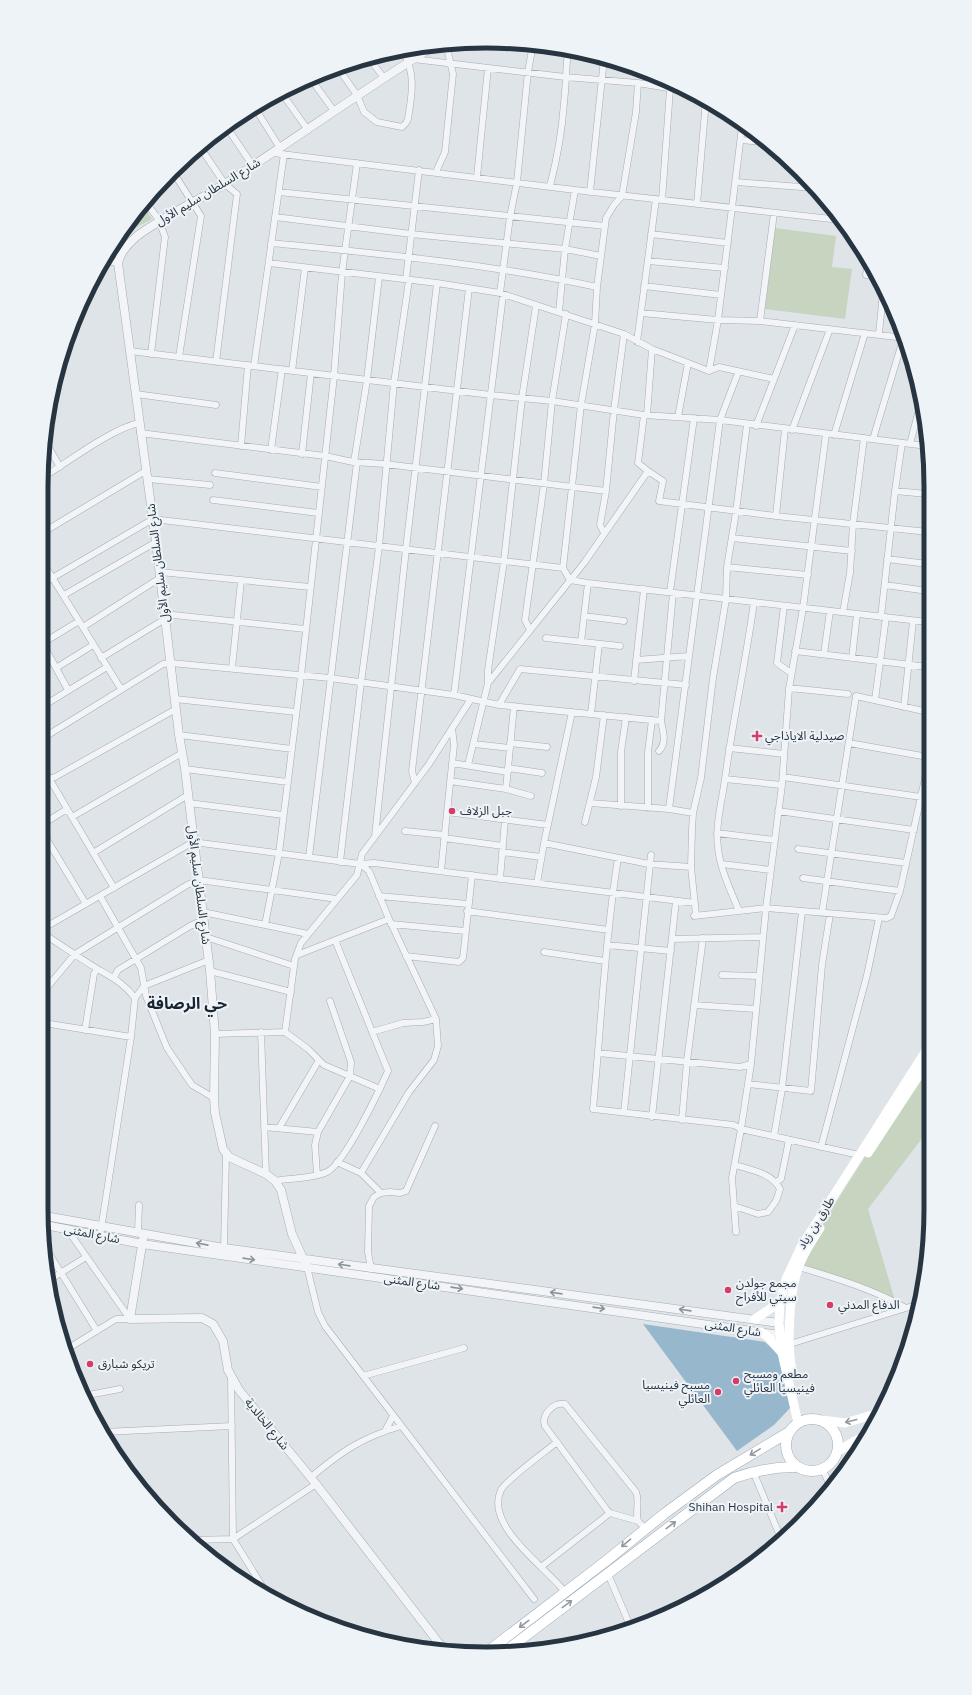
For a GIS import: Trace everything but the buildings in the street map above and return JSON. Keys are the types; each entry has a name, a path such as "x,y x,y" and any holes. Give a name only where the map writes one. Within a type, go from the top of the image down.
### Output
{"main road":[{"name":"طارق بن زياد","path":"782,1337 780,1302 786,1279 800,1247 924,1054"},
{"path":"761,1332 769,1338 782,1337 790,1326 792,1293 796,1273 817,1232 924,1068"},
{"path":"755,1320 780,1302"},
{"path":"790,1326 787,1323 782,1323 782,1337 791,1364 800,1422"},
{"path":"494,1647 606,1561 641,1524 717,1475 789,1432 800,1422 809,1419 845,1423 872,1415"},
{"path":"789,1432 785,1446 788,1458 795,1467 803,1471 811,1472 824,1470 831,1464 838,1451 839,1445 836,1433 822,1420"},
{"path":"838,1451 858,1440"},
{"path":"512,1646 734,1478 753,1471 777,1467 795,1467"}],"street":[{"path":"436,172 445,152 453,74 448,50"},
{"path":"454,695 491,395 510,217 517,182 528,72 532,51"},
{"name":"شارع السلطان سليم الأول","path":"224,1248 226,1154 222,1149 214,1098 215,1034 209,960 185,769 179,735 147,470 140,433 119,260 131,241 159,220 225,184 279,151 357,95 423,53"},
{"path":"341,72 357,95 364,112 377,122 402,127 405,126 408,120 412,95 411,60 407,55"},
{"path":"550,186 556,161 563,110 567,55"},
{"path":"411,60 451,63 565,77 638,83 670,89 659,199 651,234 637,342"},
{"path":"373,63 384,78"},
{"path":"590,192 603,64"},
{"path":"476,177 488,68"},
{"path":"649,85 650,80"},
{"path":"314,83 334,111"},
{"path":"570,580 564,568 581,405 595,324 606,218 622,196 636,112 638,83"},
{"path":"285,97 308,130"},
{"path":"697,204 705,107"},
{"path":"240,446 251,366 269,263 279,192 279,151 258,113"},
{"path":"230,131 253,166"},
{"path":"709,371 718,320 742,131"},
{"path":"741,140 756,141"},
{"path":"279,151 357,163 622,196 833,219"},
{"path":"203,152 225,184 237,194 216,362"},
{"path":"264,925 279,853 284,816 334,376 342,273 357,163"},
{"path":"340,862 379,547 385,464 408,279 408,257 419,170"},
{"path":"176,176 193,202 200,216 179,357"},
{"path":"736,182 805,186"},
{"path":"558,312 565,249 575,190"},
{"path":"279,192 605,226"},
{"path":"150,206 159,220 165,237 150,354"},
{"path":"760,321 774,213"},
{"path":"275,217 411,234 565,249 601,256"},
{"path":"651,234 728,243"},
{"path":"271,243 408,257 504,270 598,287"},
{"path":"111,260 119,260 115,253"},
{"path":"648,261 725,268"},
{"path":"269,263 342,273 408,279 502,294 624,334 652,349 709,371 719,367 774,379"},
{"path":"292,371 305,268"},
{"path":"309,857 367,380 378,277"},
{"path":"376,836 406,550 438,283"},
{"path":"644,286 721,295"},
{"path":"415,783 412,771 436,553 469,288"},
{"path":"879,334 882,299"},
{"path":"468,765 488,683 488,670 514,480 522,398 536,306"},
{"path":"641,313 718,320 760,321 898,337"},
{"path":"530,630 525,620 544,484 552,401 566,314"},
{"path":"756,426 795,325"},
{"path":"776,516 788,429 830,329"},
{"path":"834,435 865,333"},
{"path":"604,533 600,525 606,491 614,410 624,334"},
{"path":"873,439 901,346"},
{"path":"652,349 638,463 663,481 659,501 736,512 924,532"},
{"path":"130,351 491,395 552,401 645,415 720,420 756,426 922,445"},
{"path":"678,417 688,363"},
{"path":"271,450 282,369"},
{"path":"669,809 720,420 738,372"},
{"path":"302,454 312,373"},
{"path":"136,394 216,404"},
{"path":"910,444 918,414"},
{"path":"659,751 663,747 664,741 662,721 672,592 694,418"},
{"path":"48,474 129,425 139,423"},
{"path":"748,424 727,567 726,599 713,678 701,778 694,813 690,848 695,903 694,916 766,908 879,918 887,918 891,916 900,891 924,783"},
{"path":"140,433 325,456 356,462 385,464 606,491"},
{"path":"736,1232 732,1178 751,1064 766,908 783,776 789,688 808,575 826,434"},
{"path":"843,612 850,573 853,524 864,438"},
{"path":"875,700 884,617 884,585 902,443"},
{"path":"50,449 60,467"},
{"path":"48,529 147,470"},
{"path":"488,683 570,580 648,471"},
{"path":"215,473 322,487"},
{"path":"148,479 210,486"},
{"path":"895,491 924,494"},
{"path":"213,500 318,513"},
{"path":"48,581 153,519 564,568"},
{"path":"732,538 852,551"},
{"path":"64,595 156,542"},
{"path":"887,559 924,564"},
{"path":"727,567 808,575"},
{"path":"48,570 121,690"},
{"path":"83,627 160,575 310,587"},
{"path":"570,580 924,622"},
{"path":"232,668 241,581"},
{"path":"581,642 588,583"},
{"path":"884,585 924,590"},
{"path":"634,681 644,589"},
{"path":"739,911 722,864 718,848 717,833 737,700 747,656 754,602"},
{"path":"784,606 777,663 792,673"},
{"path":"824,654 830,611"},
{"path":"852,658 857,614"},
{"path":"101,658 165,616 237,621 306,629"},
{"path":"584,616 624,621"},
{"path":"48,641 79,621"},
{"path":"904,707 913,621"},
{"path":"546,638 620,646"},
{"path":"591,714 599,644"},
{"path":"56,668 93,645"},
{"path":"795,651 924,667"},
{"path":"636,660 689,656"},
{"path":"48,659 56,668 68,690"},
{"path":"48,735 163,664 171,662 330,678 454,695 499,705 662,721"},
{"path":"48,703 107,668"},
{"path":"499,705 520,669 686,686"},
{"path":"789,688 848,694"},
{"path":"822,913 856,696 924,711"},
{"path":"175,699 296,712"},
{"path":"285,1032 294,966 301,943 357,875 362,854 415,783 471,699"},
{"path":"506,789 514,706"},
{"path":"50,779 176,709"},
{"path":"537,883 572,712"},
{"path":"585,822 596,777 604,715"},
{"path":"621,806 621,752 626,717"},
{"path":"648,808 648,752 652,720"},
{"path":"441,871 454,745 452,728"},
{"path":"179,735 292,749"},
{"path":"849,743 924,756"},
{"path":"474,744 547,747"},
{"path":"729,748 784,754"},
{"path":"72,816 182,753"},
{"path":"452,763 542,773"},
{"path":"185,769 288,782"},
{"path":"48,776 114,888"},
{"path":"783,776 921,797"},
{"path":"725,779 782,785"},
{"path":"450,781 506,789 531,796"},
{"path":"94,853 188,799 284,816"},
{"path":"590,803 669,809 694,813"},
{"path":"48,821 67,809"},
{"path":"778,811 914,830"},
{"path":"447,812 548,825"},
{"path":"500,879 505,820"},
{"path":"405,831 444,837 541,858"},
{"path":"717,833 775,840"},
{"path":"48,841 86,904"},
{"path":"48,926 193,842 340,862 360,864 370,863 441,871 695,903"},
{"path":"544,843 649,864 691,867"},
{"path":"798,849 906,863"},
{"path":"624,1112 651,855"},
{"path":"618,858 612,893 593,1109 652,1117 734,1125 740,1129 859,1155"},
{"path":"360,864 369,871 390,921 436,1019 438,1046 434,1060 409,1092 361,1173"},
{"path":"722,864 771,870"},
{"path":"406,956 459,962 462,958 472,875"},
{"path":"803,878 900,891"},
{"path":"48,986 75,954 187,885 199,880 337,899"},
{"path":"100,896 141,968 146,996 167,1048 192,1085 214,1098"},
{"path":"379,896 468,904"},
{"path":"652,1117 676,901"},
{"path":"467,910 609,930"},
{"path":"774,1136 782,1089 802,911"},
{"path":"748,1084 810,1091 822,965 830,914"},
{"path":"114,977 118,970 190,926 203,916 264,925 308,934"},
{"path":"821,1147 867,975 879,918"},
{"path":"297,955 390,921 465,931"},
{"path":"48,937 97,969 114,977 129,990 135,998"},
{"path":"206,937 294,966"},
{"path":"672,939 763,937"},
{"path":"682,1120 687,1061 703,938"},
{"path":"275,1181 317,1175 328,1171 343,1155 380,1089 388,1070 335,940"},
{"path":"607,945 671,951"},
{"path":"544,952 606,961"},
{"path":"100,1236 131,1037 135,998 144,986 209,960"},
{"path":"85,1030 94,974 97,969"},
{"path":"210,971 291,992"},
{"path":"722,975 759,976"},
{"path":"317,1175 315,1145 318,1132 350,1076 351,1062 330,1001"},
{"path":"694,1004 756,1009"},
{"path":"372,1032 403,1023 423,1022 436,1019"},
{"path":"48,1025 131,1037"},
{"path":"261,1032 266,1174"},
{"path":"215,1034 285,1032 324,1065 380,1089"},
{"path":"598,1053 740,1067 751,1064"},
{"path":"279,1128 319,1060"},
{"path":"371,1268 368,1252 369,1206 374,1197 381,1193 400,1193 406,1191 435,1126"},
{"path":"264,1127 318,1132"},
{"path":"776,1182 781,1179 789,1140"},
{"path":"226,1154 229,1157 266,1174 275,1181 281,1190 292,1234 306,1263 318,1312 325,1326 534,1599"},
{"path":"337,1162 361,1173 381,1193"},
{"path":"734,1206 758,1214 768,1212 776,1201 780,1189 776,1182 764,1174 735,1165"},
{"path":"130,1319 142,1244 139,1205"},
{"name":"شارع المثنى","path":"48,1217 141,1232 306,1263 761,1332 782,1337"},
{"name":"شارع المثنى","path":"49,1226 142,1244 306,1263 371,1268 755,1320 782,1337"},
{"path":"67,1229 130,1319"},
{"path":"54,1278 86,1257"},
{"path":"51,1259 97,1331"},
{"path":"799,1267 858,1285 883,1295 906,1308"},
{"path":"782,1337 913,1306"},
{"name":"شارع الخالدية","path":"130,1319 202,1318 213,1324 224,1341 228,1370 239,1390 313,1481 440,1644"},
{"path":"70,1347 116,1319 130,1319"},
{"path":"363,1376 464,1348"},
{"path":"231,1375 233,1539 261,1584"},
{"path":"89,1395 120,1389"},
{"path":"562,1403 565,1404 636,1492 638,1498 636,1512 641,1524 610,1513 557,1442 544,1422 549,1410 562,1403"},
{"path":"385,1431 394,1416"},
{"path":"109,1432 232,1426"},
{"path":"199,1540 233,1539 313,1481 337,1455 359,1441 401,1426"},
{"path":"557,1442 513,1477 502,1489 498,1500 498,1509 503,1524 532,1560 541,1567 565,1592"},
{"path":"824,1470 828,1482"},
{"path":"753,1471 779,1534"},
{"path":"541,1567 610,1513"},
{"path":"608,1574 629,1623"}],"green space":[{"path":"146,210 152,219 135,228 133,228"},
{"path":"775,228 836,236 832,267 852,269 845,319 765,309"},
{"path":"924,1068 924,1136 868,1209 896,1304 799,1267 829,1214"}],"water":[{"name":"مطعم ومسبح فينيسيا العائلي","path":"643,1324 765,1342 780,1356 791,1407 774,1425 737,1451"}],"place":[{"name":"صيدلية الاياذاجي","path":"757,736"},
{"name":"جبل الزلاف","path":"452,811"},
{"name":"مجمع جولدن سيتي للأفراح","path":"728,1290"},
{"name":"الدفاع المدني","path":"830,1305"},
{"name":"تريكو شبارق","path":"90,1364"},
{"name":"مطعم ومسبح فينيسيا العائلي","path":"736,1381"},
{"name":"مسبح فينيسيا العائلي","path":"718,1392"},
{"name":"Shihan Hospital","path":"782,1507"}],"district":[{"name":"حي الرصافة","path":"187,1003"}]}
